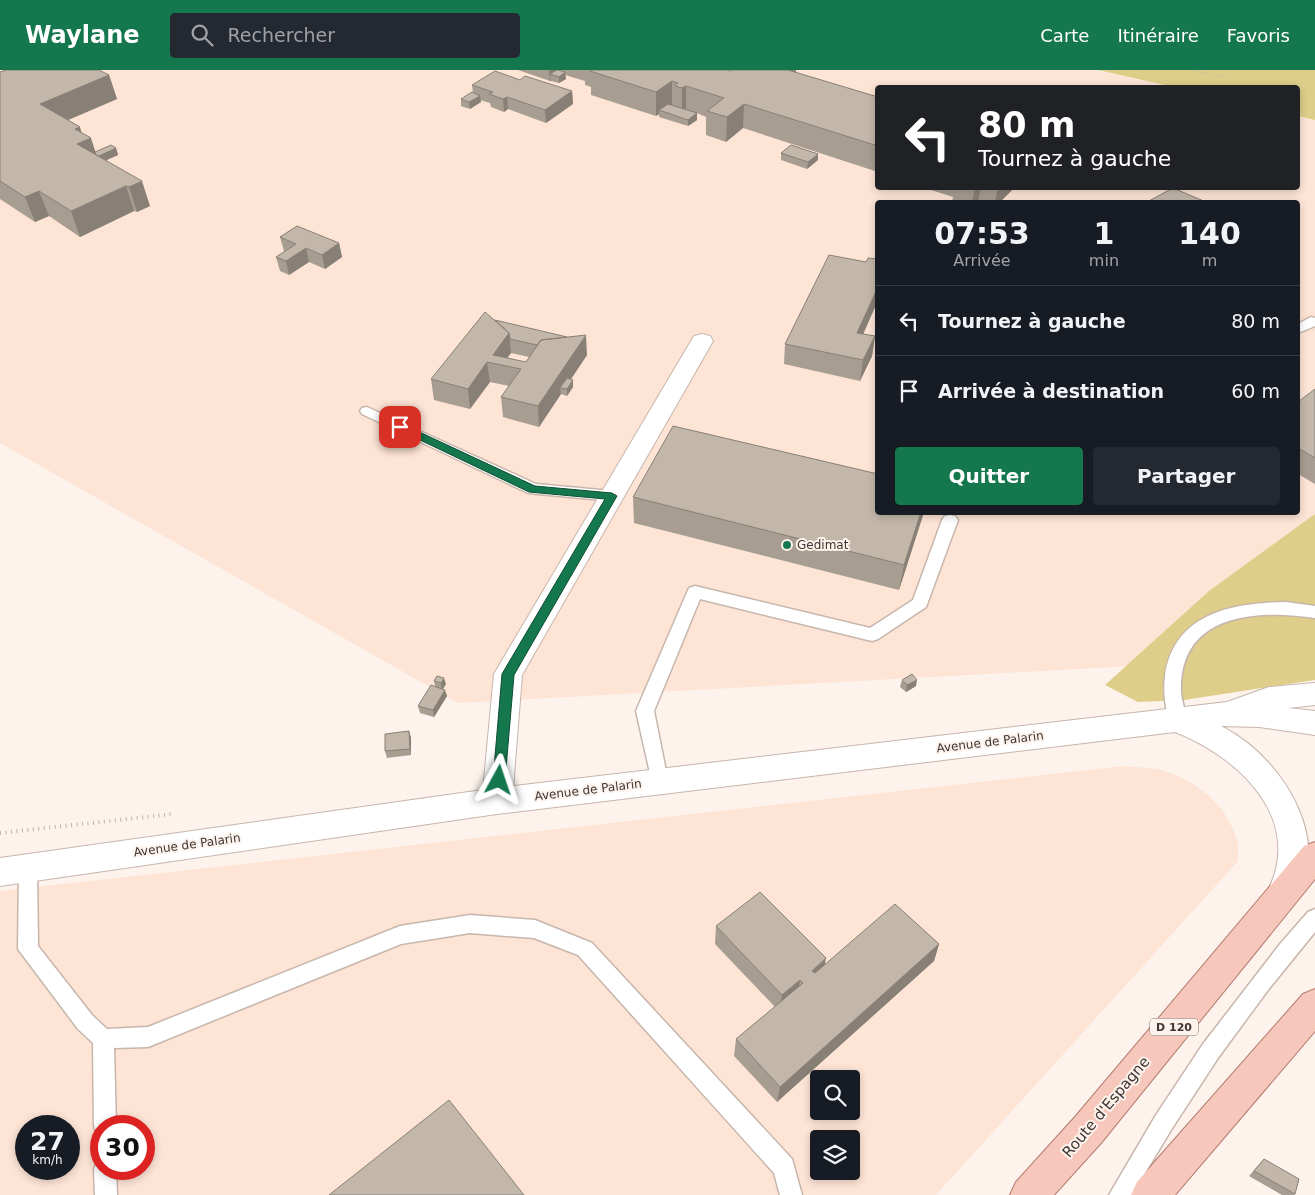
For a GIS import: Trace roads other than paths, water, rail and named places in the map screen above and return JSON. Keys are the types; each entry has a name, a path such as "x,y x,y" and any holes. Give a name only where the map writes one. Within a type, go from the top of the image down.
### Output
{"main road":[{"path":"497,801 508,674 702,341"},
{"name":"Avenue de Palarin","path":"1227,714 1269,698 1315,694"},
{"name":"Avenue de Palarin","path":"14,870 497,801 1227,714 1259,715 1315,724"},
{"name":"Avenue de Palarin","path":"1178,720 1200,729 1229,746 1260,772 1274,790 1286,812 1293,836 1295,858 1290,880 1280,899"},
{"name":"Route d'Espagne","path":"1029,1195 1088,1130 1315,856"},
{"path":"1150,1195 1315,1005"}],"lane":[{"path":"1300,319 1313,322"},
{"path":"1300,328 1313,322"},
{"path":"367,411 533,489 612,496"},
{"path":"658,781 646,710 695,592 872,635 920,603 950,520"},
{"path":"1178,720 1172,698 1172,669 1184,645 1204,625 1243,609 1260,607 1296,608 1315,612"},
{"path":"14,870 28,949 85,1022 104,1038 148,1037 400,935 470,924 535,929 585,949 784,1168 791,1195"},
{"path":"1120,1195 1156,1132 1242,1008 1315,918"},
{"path":"104,1038 105,1115"},
{"path":"105,1180 106,1195"}],"place":[{"name":"Gedimat","path":"787,545"}]}
